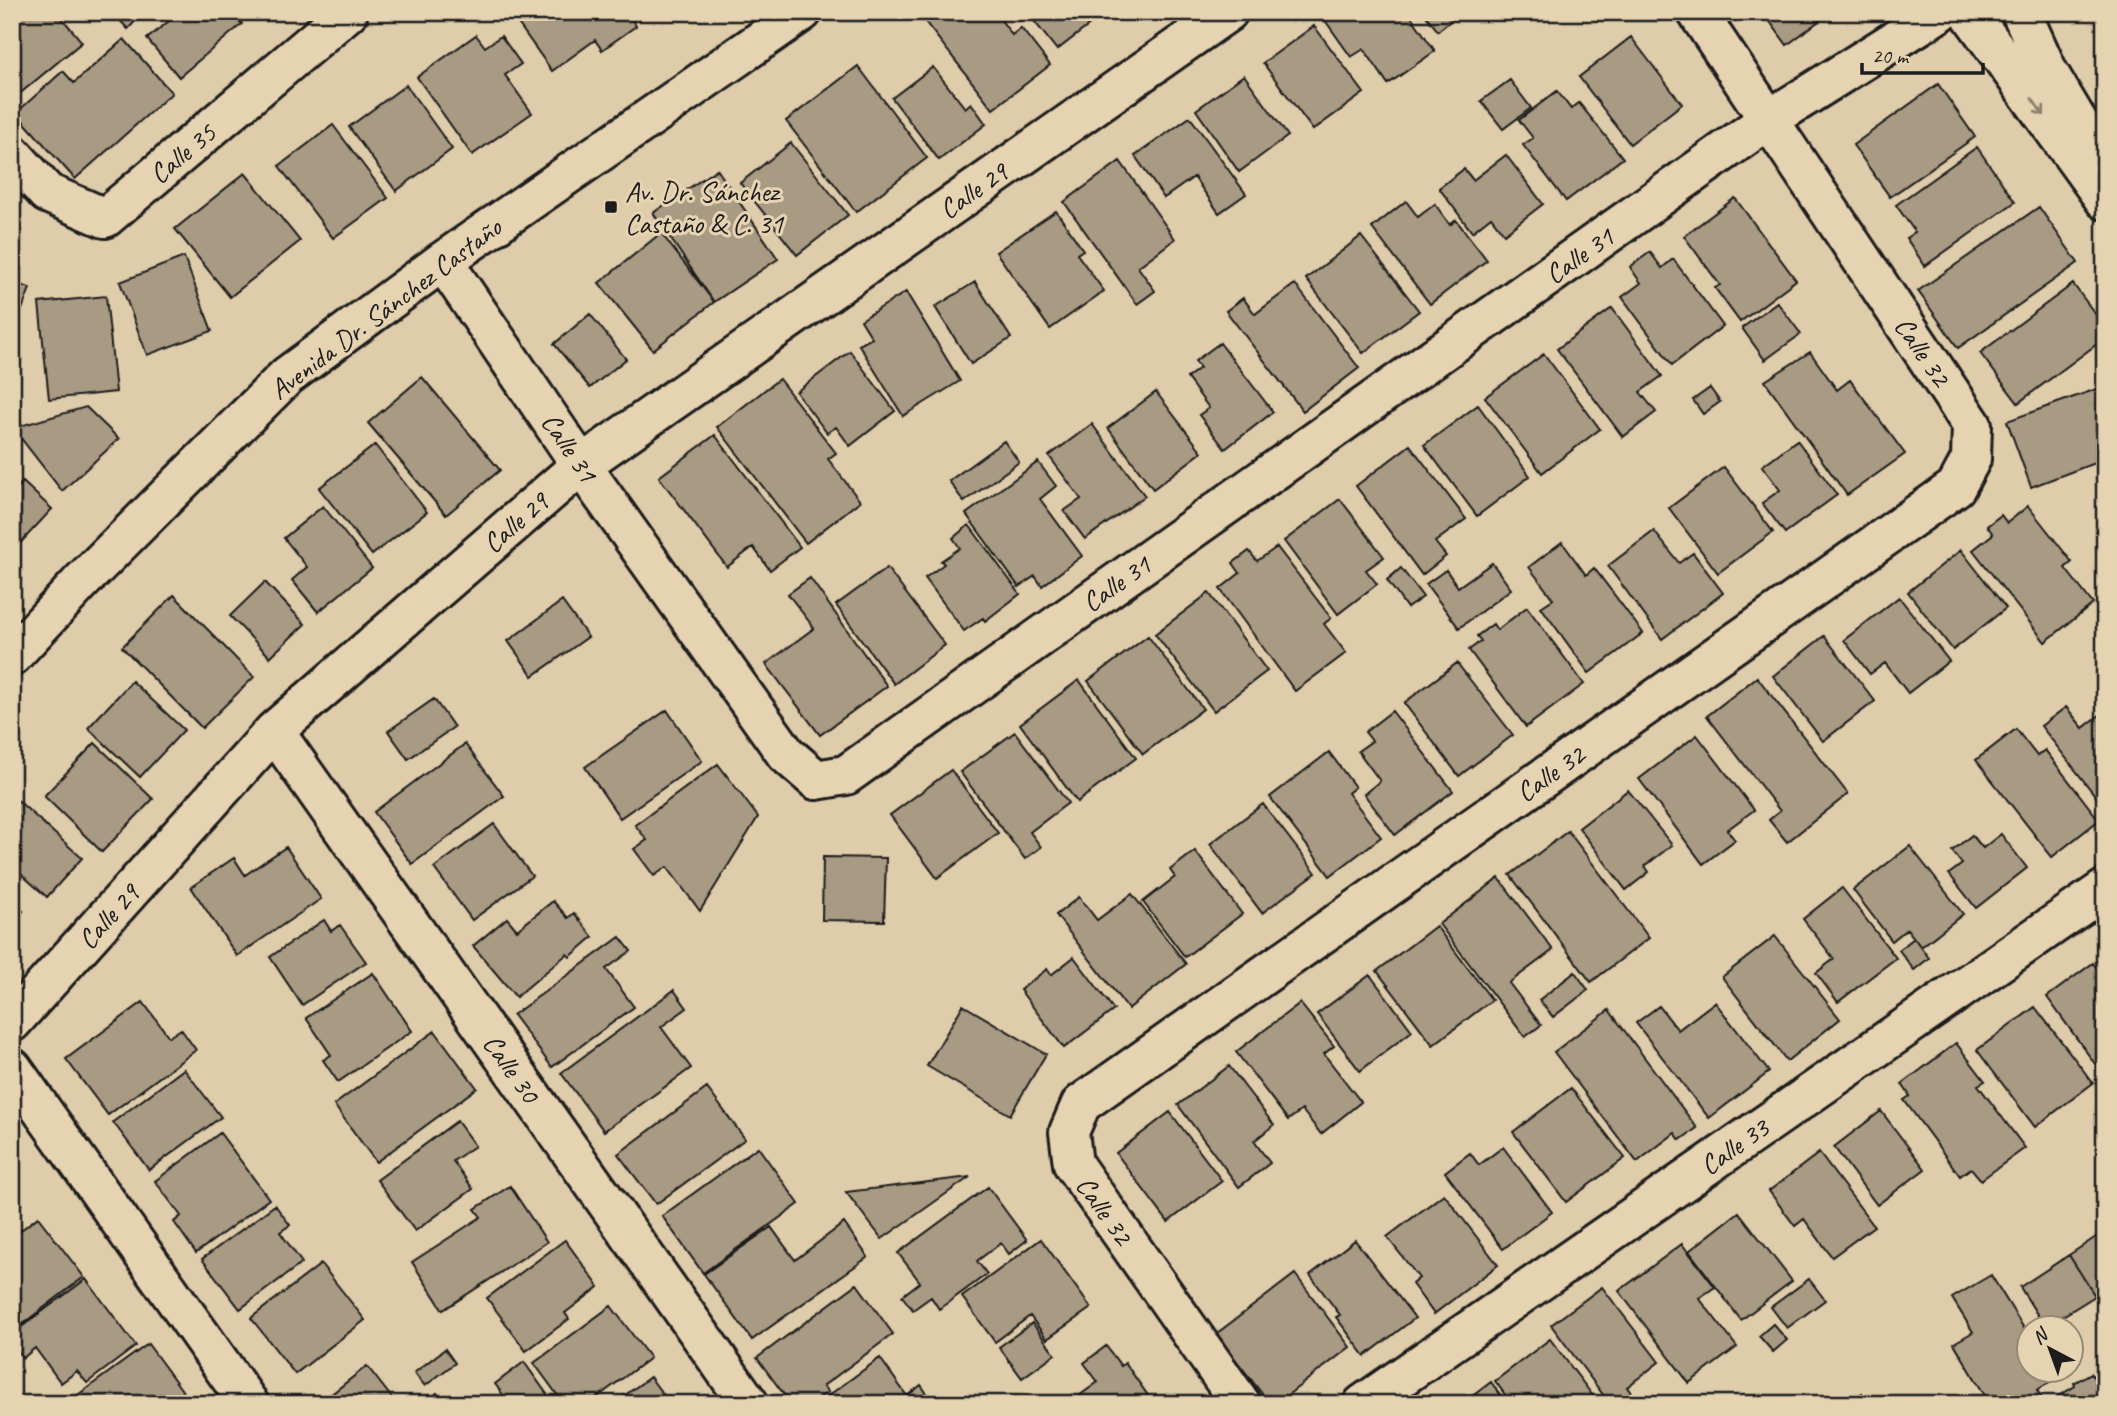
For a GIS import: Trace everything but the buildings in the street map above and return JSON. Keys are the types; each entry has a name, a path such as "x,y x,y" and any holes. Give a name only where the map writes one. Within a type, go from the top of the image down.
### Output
{"street":[{"name":"Calle 35","path":"12,154 47,193 105,218 348,12"},
{"name":"Avenida Dr. Sánchez Castaño","path":"12,656 82,581 287,376 443,261 802,12"},
{"name":"Calle 29","path":"12,1022 274,732 581,465 1228,12"},
{"path":"1697,12 1768,120"},
{"name":"Calle 31","path":"443,261 581,465 786,754 817,780 846,775 1768,120 1940,12"},
{"path":"1969,12 2105,200"},
{"path":"2021,12 2048,72 2105,168"},
{"name":"Calle 32","path":"1241,1404 1073,1164 1069,1132 1081,1104 1956,487 1971,459 1972,425 1768,120"},
{"name":"Calle 30","path":"274,732 749,1404"},
{"name":"Calle 33","path":"1363,1404 2105,889"},
{"path":"12,1068 249,1404"}],"place":[{"name":"Av. Dr. Sánchez Castaño & C. 31","path":"611,207"}]}
